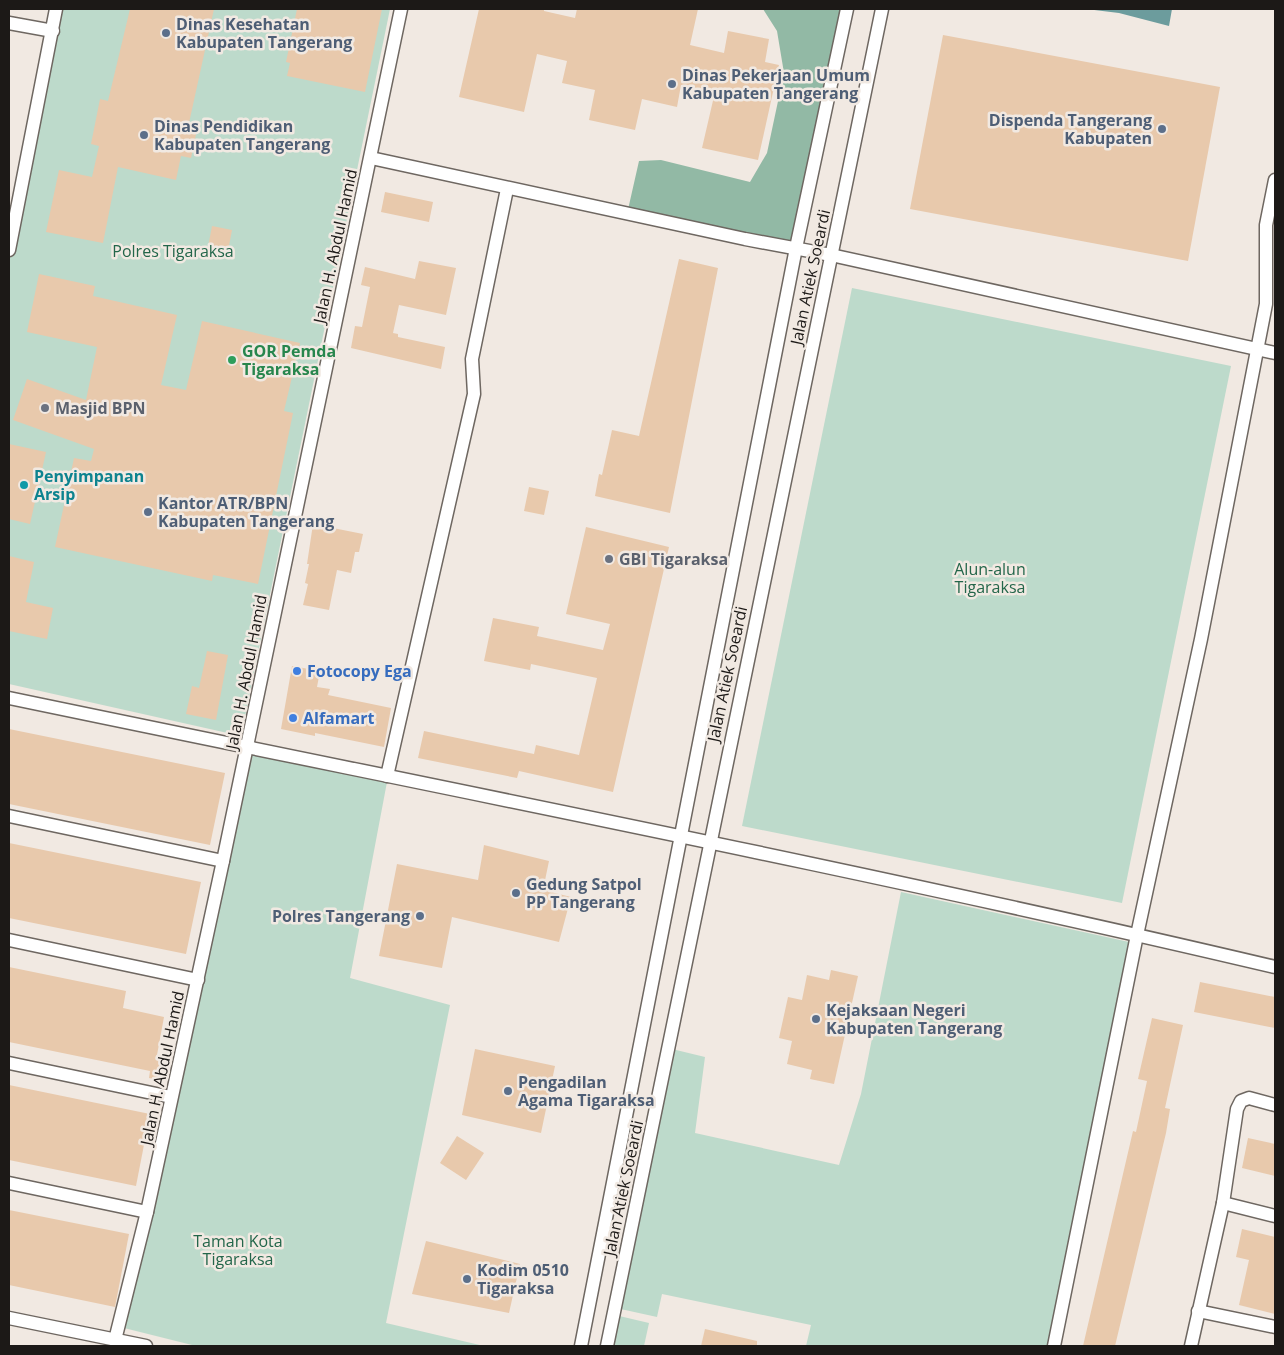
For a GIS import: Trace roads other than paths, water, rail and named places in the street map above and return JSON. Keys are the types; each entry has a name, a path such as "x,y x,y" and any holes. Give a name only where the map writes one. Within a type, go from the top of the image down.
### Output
{"street":[{"path":"9,250 56,9"},
{"name":"Jalan H. Abdul Hamid","path":"115,1340 148,1212 171,1097 224,861 401,9"},
{"name":"Jalan Atiek Soeardi","path":"581,1346 796,248 847,9"},
{"name":"Jalan Atiek Soeardi","path":"607,1346 882,9"},
{"path":"9,23 53,31"},
{"path":"371,158 745,240 831,255 1275,353"},
{"path":"1054,1346 1137,934 1200,639 1266,304 1266,225 1275,180"},
{"path":"388,776 474,394 472,359 507,189"},
{"path":"9,698 710,841 1137,934 1275,967"},
{"path":"9,816 224,861"},
{"path":"9,940 198,980"},
{"path":"9,1063 171,1097"},
{"path":"1191,1346 1223,1203 1237,1109 1241,1101 1249,1098 1275,1105"},
{"path":"9,1183 148,1212"},
{"path":"1223,1203 1275,1216"},
{"path":"1198,1311 1275,1327"},
{"path":"9,1318 146,1346"}],"water":[{"path":"1086,9 1172,9 1169,26 1119,13"}],"place":[{"name":"Dinas Kesehatan Kabupaten Tangerang","path":"166,33"},
{"name":"Dinas Pekerjaan Umum Kabupaten Tangerang","path":"672,84"},
{"name":"Dispenda Tangerang Kabupaten","path":"1162,129"},
{"name":"Dinas Pendidikan Kabupaten Tangerang","path":"144,135"},
{"name":"GOR Pemda Tigaraksa","path":"232,360"},
{"name":"Masjid BPN","path":"45,408"},
{"name":"Penyimpanan Arsip","path":"24,485"},
{"name":"Kantor ATR/BPN Kabupaten Tangerang","path":"148,512"},
{"name":"GBI Tigaraksa","path":"609,559"},
{"name":"Fotocopy Ega","path":"297,671"},
{"name":"Alfamart","path":"293,718"},
{"name":"Gedung Satpol PP Tangerang","path":"516,893"},
{"name":"Polres Tangerang","path":"420,916"},
{"name":"Kejaksaan Negeri Kabupaten Tangerang","path":"816,1019"},
{"name":"Pengadilan Agama Tigaraksa","path":"508,1091"},
{"name":"Kodim 0510 Tigaraksa","path":"467,1279"}],"park label":[{"name":"Polres Tigaraksa","path":"173,251"},
{"name":"Alun-alun Tigaraksa","path":"990,578"},
{"name":"Taman Kota Tigaraksa","path":"238,1250"}]}
